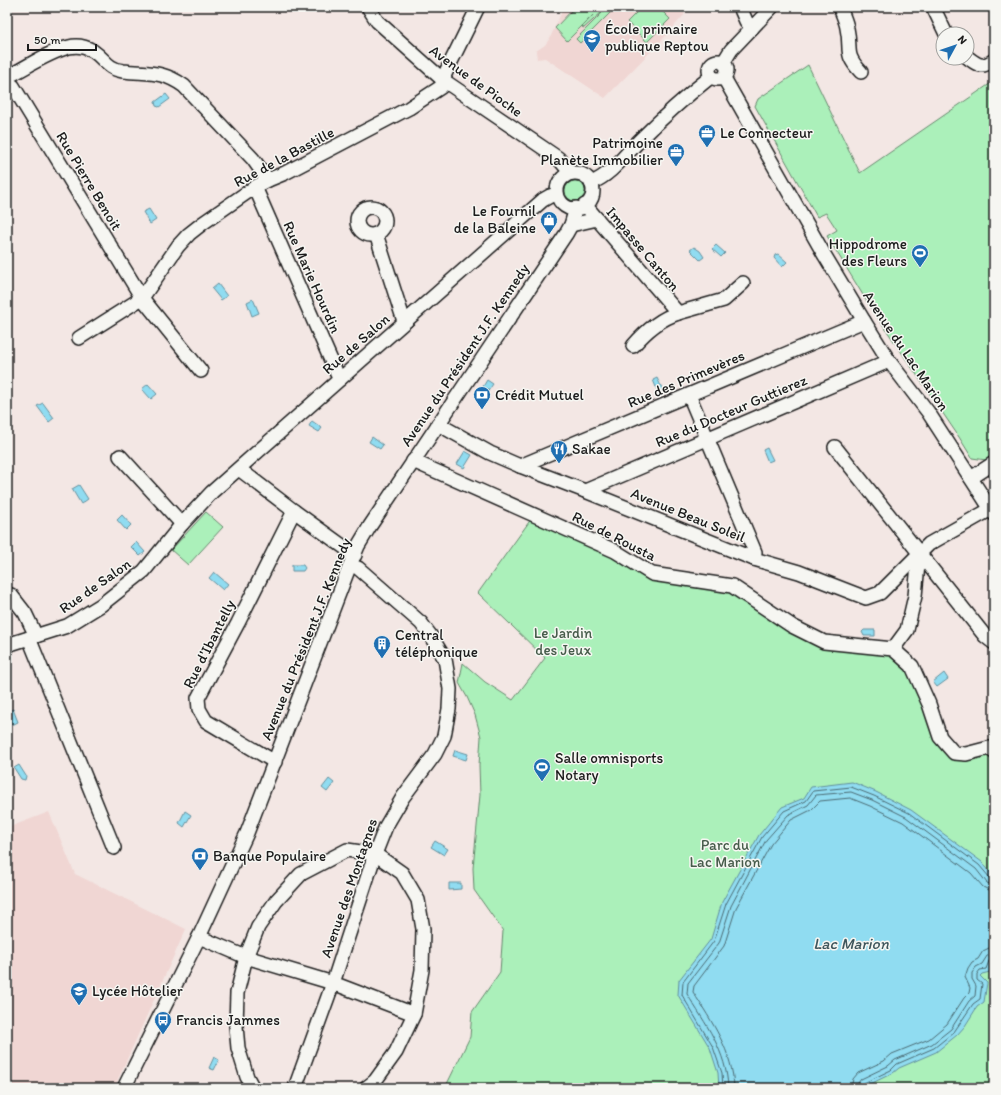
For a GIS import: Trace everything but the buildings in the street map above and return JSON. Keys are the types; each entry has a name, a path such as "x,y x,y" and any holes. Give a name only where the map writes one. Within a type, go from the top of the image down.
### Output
{"street":[{"name":"Avenue de Pioche","path":"368,7 377,21 443,80 558,158 571,173"},
{"name":"Rue de la Bastille","path":"79,338 142,298 178,246 189,234 203,223 255,187 285,173 409,108 441,87 478,7"},
{"path":"740,7 746,21 752,28"},
{"path":"718,78 709,72 710,66 714,62 720,61 723,63 731,50 772,7"},
{"path":"840,7 848,29 849,55 854,65 861,72"},
{"path":"933,7 942,26"},
{"path":"7,79 11,75 46,56 70,46 92,50 111,68 123,71 161,74 174,78 184,86 247,153 268,180"},
{"path":"975,63 979,66 986,66 994,60"},
{"path":"591,183 608,173 634,145 681,101 708,79 718,78"},
{"name":"Avenue du Lac Marion","path":"718,78 864,321 890,361 928,412 993,512"},
{"name":"Rue Pierre Benoit","path":"7,82 13,86 142,298 201,371"},
{"path":"571,173 582,175 591,183 592,195 590,200 581,207 566,206 559,199 557,188 561,179 571,173"},
{"name":"Rue Marie Hourdin","path":"255,187 340,379"},
{"name":"Rue de Salon","path":"7,645 67,626 101,604 144,571 182,524 212,492 543,200 557,194"},
{"name":"Impasse Canton","path":"581,207 597,219 678,314"},
{"name":"Avenue du Président J.F. Kennedy","path":"124,1088 199,938 247,833 352,560 370,526 571,225 581,207"},
{"path":"571,225 597,219"},
{"path":"376,234 403,318 406,321"},
{"name":"Impasse Canton","path":"633,346 642,335 666,317 724,300 743,283"},
{"name":"Rue des Primevères","path":"520,466 864,321"},
{"name":"Rue du Docteur Guttierez","path":"585,491 890,361"},
{"path":"689,395 755,552 754,559"},
{"name":"Avenue Beau Soleil","path":"438,424 490,453 520,466 754,559 799,572 866,598 880,593 929,544 993,512"},
{"path":"835,447 985,636 994,643"},
{"path":"120,456 182,524"},
{"name":"Rue de Rousta","path":"413,462 615,551 652,574 732,586 792,626 824,642 893,649"},
{"path":"971,478 994,463"},
{"path":"239,469 294,511 352,560"},
{"name":"Rue d'Ibantelly","path":"274,762 206,721 199,709 198,698 294,511"},
{"path":"919,554 915,596 907,630 893,649 912,666 929,704 940,737 954,753 966,754 992,750"},
{"name":"Avenue des Montagnes","path":"295,1088 333,983 375,854 386,826 403,797 435,754 444,736 449,709 450,689 445,659 430,635 421,623 358,568 352,560"},
{"path":"11,595 25,613 32,637 114,848"},
{"path":"253,1088 247,1077 238,1048 236,1026 237,993 246,957 258,927 276,901 301,874 347,850 375,854 402,873 418,900 423,929 422,970 414,1014 396,1052 374,1081 366,1088"},
{"path":"199,938 246,957 333,983 414,1014"}],"shaded area":[{"name":"École primaire publique Reptou","path":"564,7 687,7 684,15 661,41 605,98 545,58 537,59 536,51 545,45 550,38"},
{"name":"Lycée Hôtelier","path":"49,812 75,874 186,929 114,1088 14,1088 7,1083 7,828"}],"green space":[{"path":"575,7 595,7 602,12 584,28 582,27 594,14 567,41 555,28"},
{"path":"608,7 616,7 580,43 576,39"},
{"path":"642,7 658,7 670,19 647,42 627,22"},
{"name":"Hippodrome des Fleurs","path":"808,65 860,173 994,81 994,454 986,460 972,458 866,300 827,236 837,230 826,213 817,217 755,106 758,99"},
{"path":"571,181 579,181 585,187 585,195 579,201 571,201 565,195 565,187"},
{"path":"206,512 223,527 188,565 171,550"},
{"name":"Parc du Lac Marion","path":"534,515 652,574 732,586 824,642 893,649 912,666 954,753 994,752 994,1088 445,1088 470,1037 472,1012 500,972 503,931 474,890 473,868 480,795 479,765 481,737 475,715 459,683 463,663 485,682 513,700 545,658 478,593"}],"water":[{"path":"166,94 170,99 159,107 156,106 155,102"},
{"path":"149,209 156,220 150,224 143,212"},
{"path":"716,245 725,253 721,257 712,249"},
{"path":"694,247 700,251 704,257 700,260 690,250"},
{"path":"778,254 787,262 782,267 774,258 775,255"},
{"path":"218,284 227,296 221,300 212,289"},
{"path":"253,299 259,313 252,316 247,302"},
{"path":"657,378 663,390 658,392 653,380"},
{"path":"487,380 493,384 486,394 481,393 481,390"},
{"path":"148,384 157,394 151,399 142,389"},
{"path":"43,403 54,418 49,422 37,406"},
{"path":"312,421 322,428 319,432 309,426"},
{"path":"372,437 383,445 380,449 369,442"},
{"path":"767,448 773,460 768,462 763,450"},
{"path":"465,451 472,455 464,468 457,464"},
{"path":"79,485 88,499 81,504 72,489"},
{"path":"122,515 131,525 126,530 117,520"},
{"path":"136,542 145,552 140,556 131,547"},
{"path":"292,565 303,565 305,568 303,571 292,571"},
{"path":"214,572 228,584 223,590 209,578"},
{"path":"864,630 875,630 875,636 864,636 862,632"},
{"path":"944,673 948,679 937,687 933,682"},
{"path":"13,709 18,722 12,725 7,712"},
{"path":"455,750 468,754 466,760 453,756"},
{"path":"19,765 26,776 25,780 21,779 14,768"},
{"path":"329,779 334,783 327,792 322,788"},
{"name":"Lac Marion","path":"852,782 876,792 911,810 982,862 994,877 994,889 991,891 994,892 994,956 990,972 980,976 987,983 984,1002 977,1007 965,1026 957,1035 936,1052 899,1068 893,1073 862,1088 719,1088 718,1073 710,1048 678,995 679,980 711,939 722,902 759,835 782,807 804,798 811,787"},
{"path":"185,811 191,815 184,827 179,823"},
{"path":"435,841 448,849 444,855 431,847"},
{"path":"449,883 461,883 461,889 449,890"},
{"path":"214,1057 219,1060 214,1070 209,1068"}],"place":[{"name":"École primaire publique Reptou","path":"592,53"},
{"name":"Le Connecteur","path":"707,148"},
{"name":"Patrimoine Planète Immobilier","path":"676,167"},
{"name":"Le Fournil de la Baleine","path":"549,235"},
{"name":"Hippodrome des Fleurs","path":"920,268"},
{"name":"Crédit Mutuel","path":"482,410"},
{"name":"Sakae","path":"559,464"},
{"name":"Central téléphonique","path":"382,659"},
{"name":"Salle omnisports Notary","path":"542,782"},
{"name":"Banque Populaire","path":"200,871"},
{"name":"Lycée Hôtelier","path":"79,1006"},
{"name":"Francis Jammes","path":"163,1035"}],"park label":[{"name":"Le Jardin des Jeux","path":"563,642"}]}
